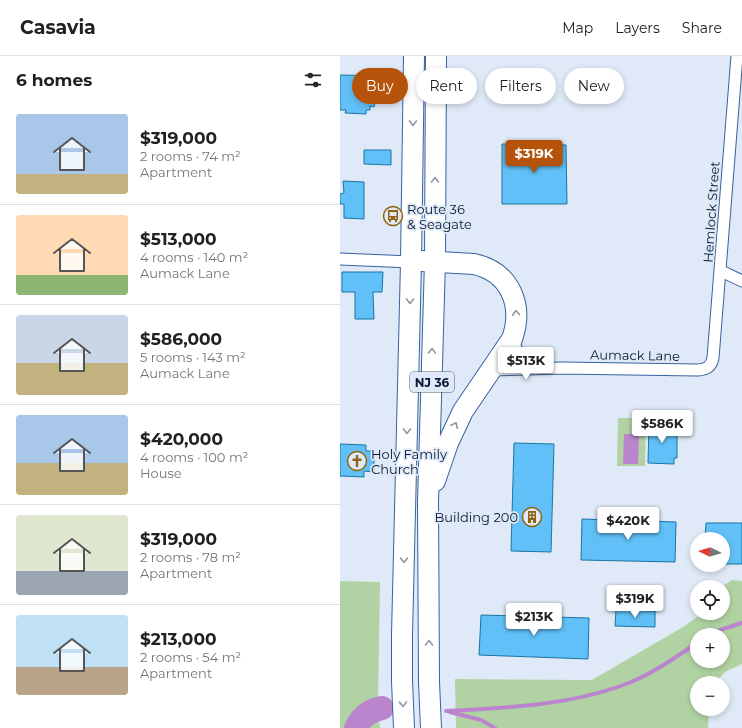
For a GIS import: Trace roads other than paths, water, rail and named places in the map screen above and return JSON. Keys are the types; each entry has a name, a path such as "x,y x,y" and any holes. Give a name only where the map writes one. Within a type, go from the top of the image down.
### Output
{"highway":[{"name":"NJ 36","path":"404,728 402,681 414,56"},
{"name":"NJ 36","path":"431,728 429,682 428,502 435,261 436,56"},
{"path":"411,262 435,261 474,264 493,271 501,277 510,289 516,310 516,322 512,339 490,370 455,425 428,502"}],"street":[{"name":"Hemlock Street","path":"708,368 712,363 713,358 737,56"},
{"path":"340,259 411,262"},
{"path":"721,271 742,281"},
{"name":"Aumack Lane","path":"512,339 519,354 528,362 539,366 561,368"},
{"name":"Aumack Lane","path":"490,370 561,368 705,370 708,368"}],"waterway":[{"path":"726,628 742,623"},
{"path":"446,711 516,707 587,696 631,682 648,674 690,648"},
{"path":"356,728 366,715 382,708"},
{"path":"450,712 481,720 495,728"}],"place":[{"name":"Route 36 & Seagate","path":"393,216"},
{"name":"Holy Family Church","path":"357,461"},
{"name":"Building 200","path":"532,517"}]}
